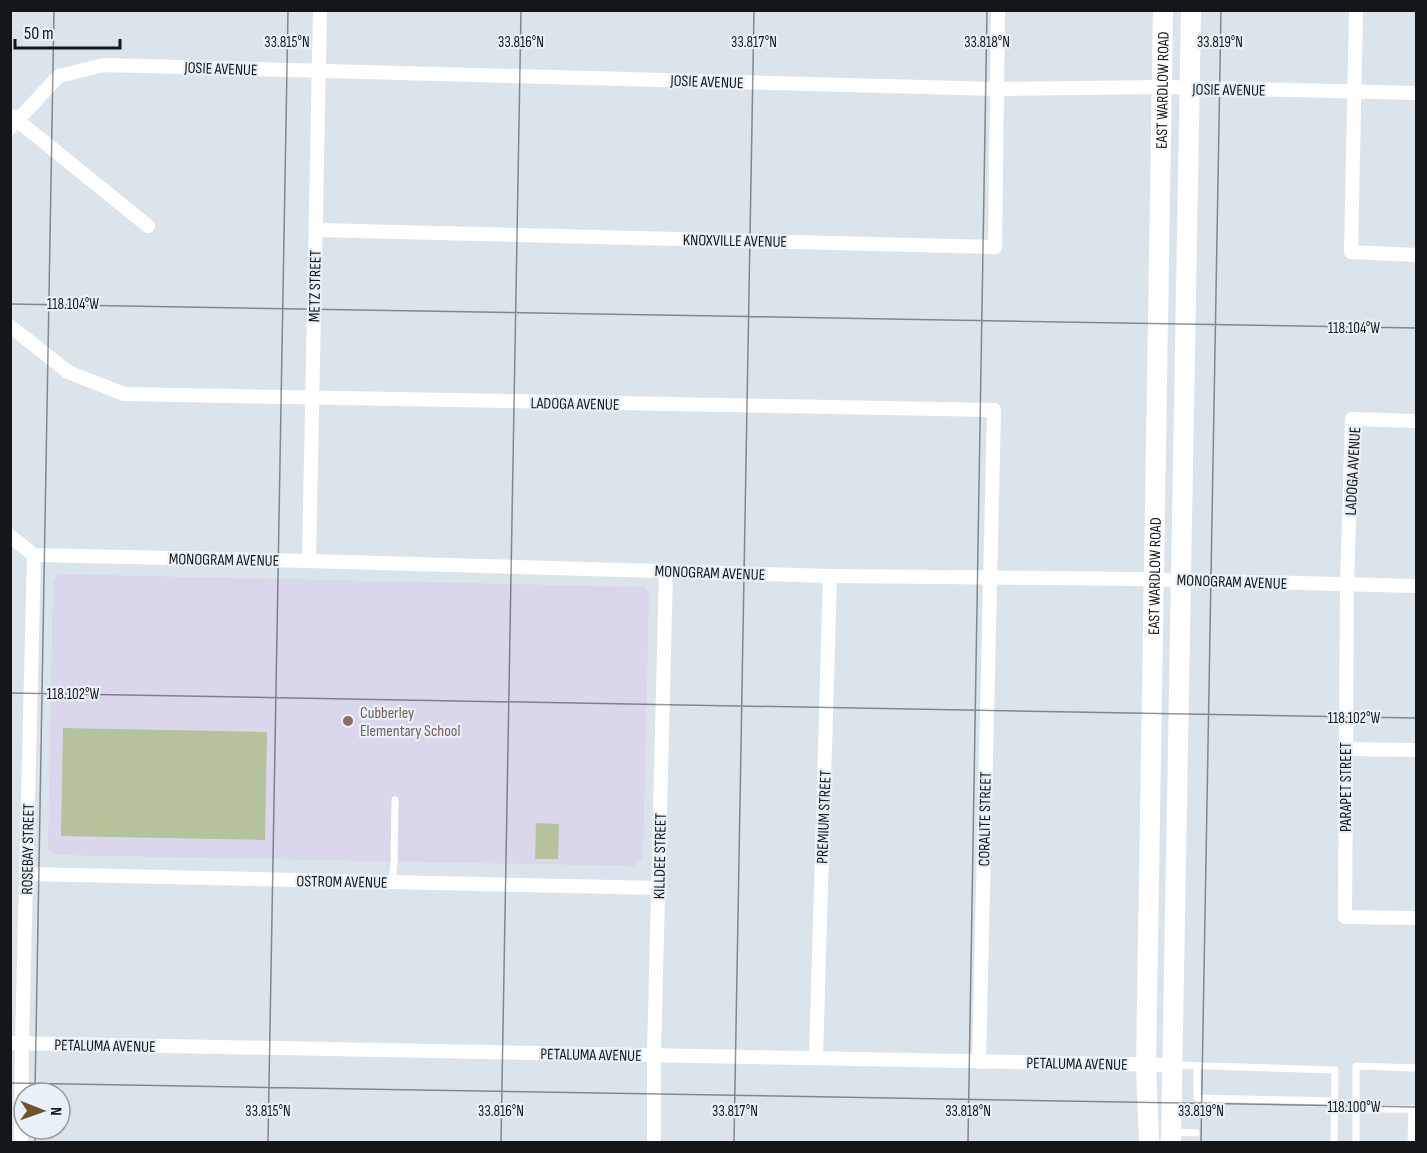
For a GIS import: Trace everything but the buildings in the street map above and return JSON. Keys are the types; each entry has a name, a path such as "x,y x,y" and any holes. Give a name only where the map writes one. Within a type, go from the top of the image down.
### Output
{"main road":[{"name":"EAST WARDLOW ROAD","path":"1149,1143 1146,1065 1164,10"},
{"name":"EAST WARDLOW ROAD","path":"1171,1137 1191,10"}],"street":[{"name":"METZ STREET","path":"309,561 320,10"},
{"path":"997,89 998,10"},
{"path":"1356,10 1351,252 1416,255"},
{"name":"JOSIE AVENUE","path":"13,121 59,76 103,64 997,89 1162,87 1416,93"},
{"name":"KNOXVILLE AVENUE","path":"316,230 995,247 997,89"},
{"path":"13,121 148,226"},
{"name":"LADOGA AVENUE","path":"10,326 68,372 124,394 993,410 990,577"},
{"name":"LADOGA AVENUE","path":"1347,585 1352,419 1416,421"},
{"path":"10,536 34,555"},
{"name":"MONOGRAM AVENUE","path":"34,555 830,576 1154,579 1416,586"},
{"name":"ROSEBAY STREET","path":"21,1143 16,1043 26,874 34,555"},
{"name":"KILLDEE STREET","path":"654,1143 654,1055 666,570"},
{"name":"PREMIUM STREET","path":"816,1058 830,576"},
{"name":"CORALITE STREET","path":"979,1062 990,577"},
{"name":"PARAPET STREET","path":"1347,585 1345,917 1416,918"},
{"path":"1345,749 1416,750"},
{"name":"OSTROM AVENUE","path":"26,874 658,888"},
{"name":"PETALUMA AVENUE","path":"16,1043 1172,1065"}],"lane":[{"path":"392,883 395,800"},
{"path":"1172,1065 1335,1070 1334,1143"},
{"path":"1197,1066 1197,1098 1334,1101"},
{"path":"1356,1143 1356,1066 1416,1068"},
{"path":"1356,1108 1414,1109 1412,1143"},
{"path":"1171,1137 1196,1133"}],"shaded area":[{"name":"Cubberley Elementary School","path":"58,574 645,587 649,594 643,858 634,866 55,855 48,849 53,581"}],"green space":[{"path":"63,728 267,732 265,840 61,836"},
{"path":"536,823 559,824 558,859 535,859"}],"place":[{"name":"Cubberley Elementary School","path":"348,721"}]}
